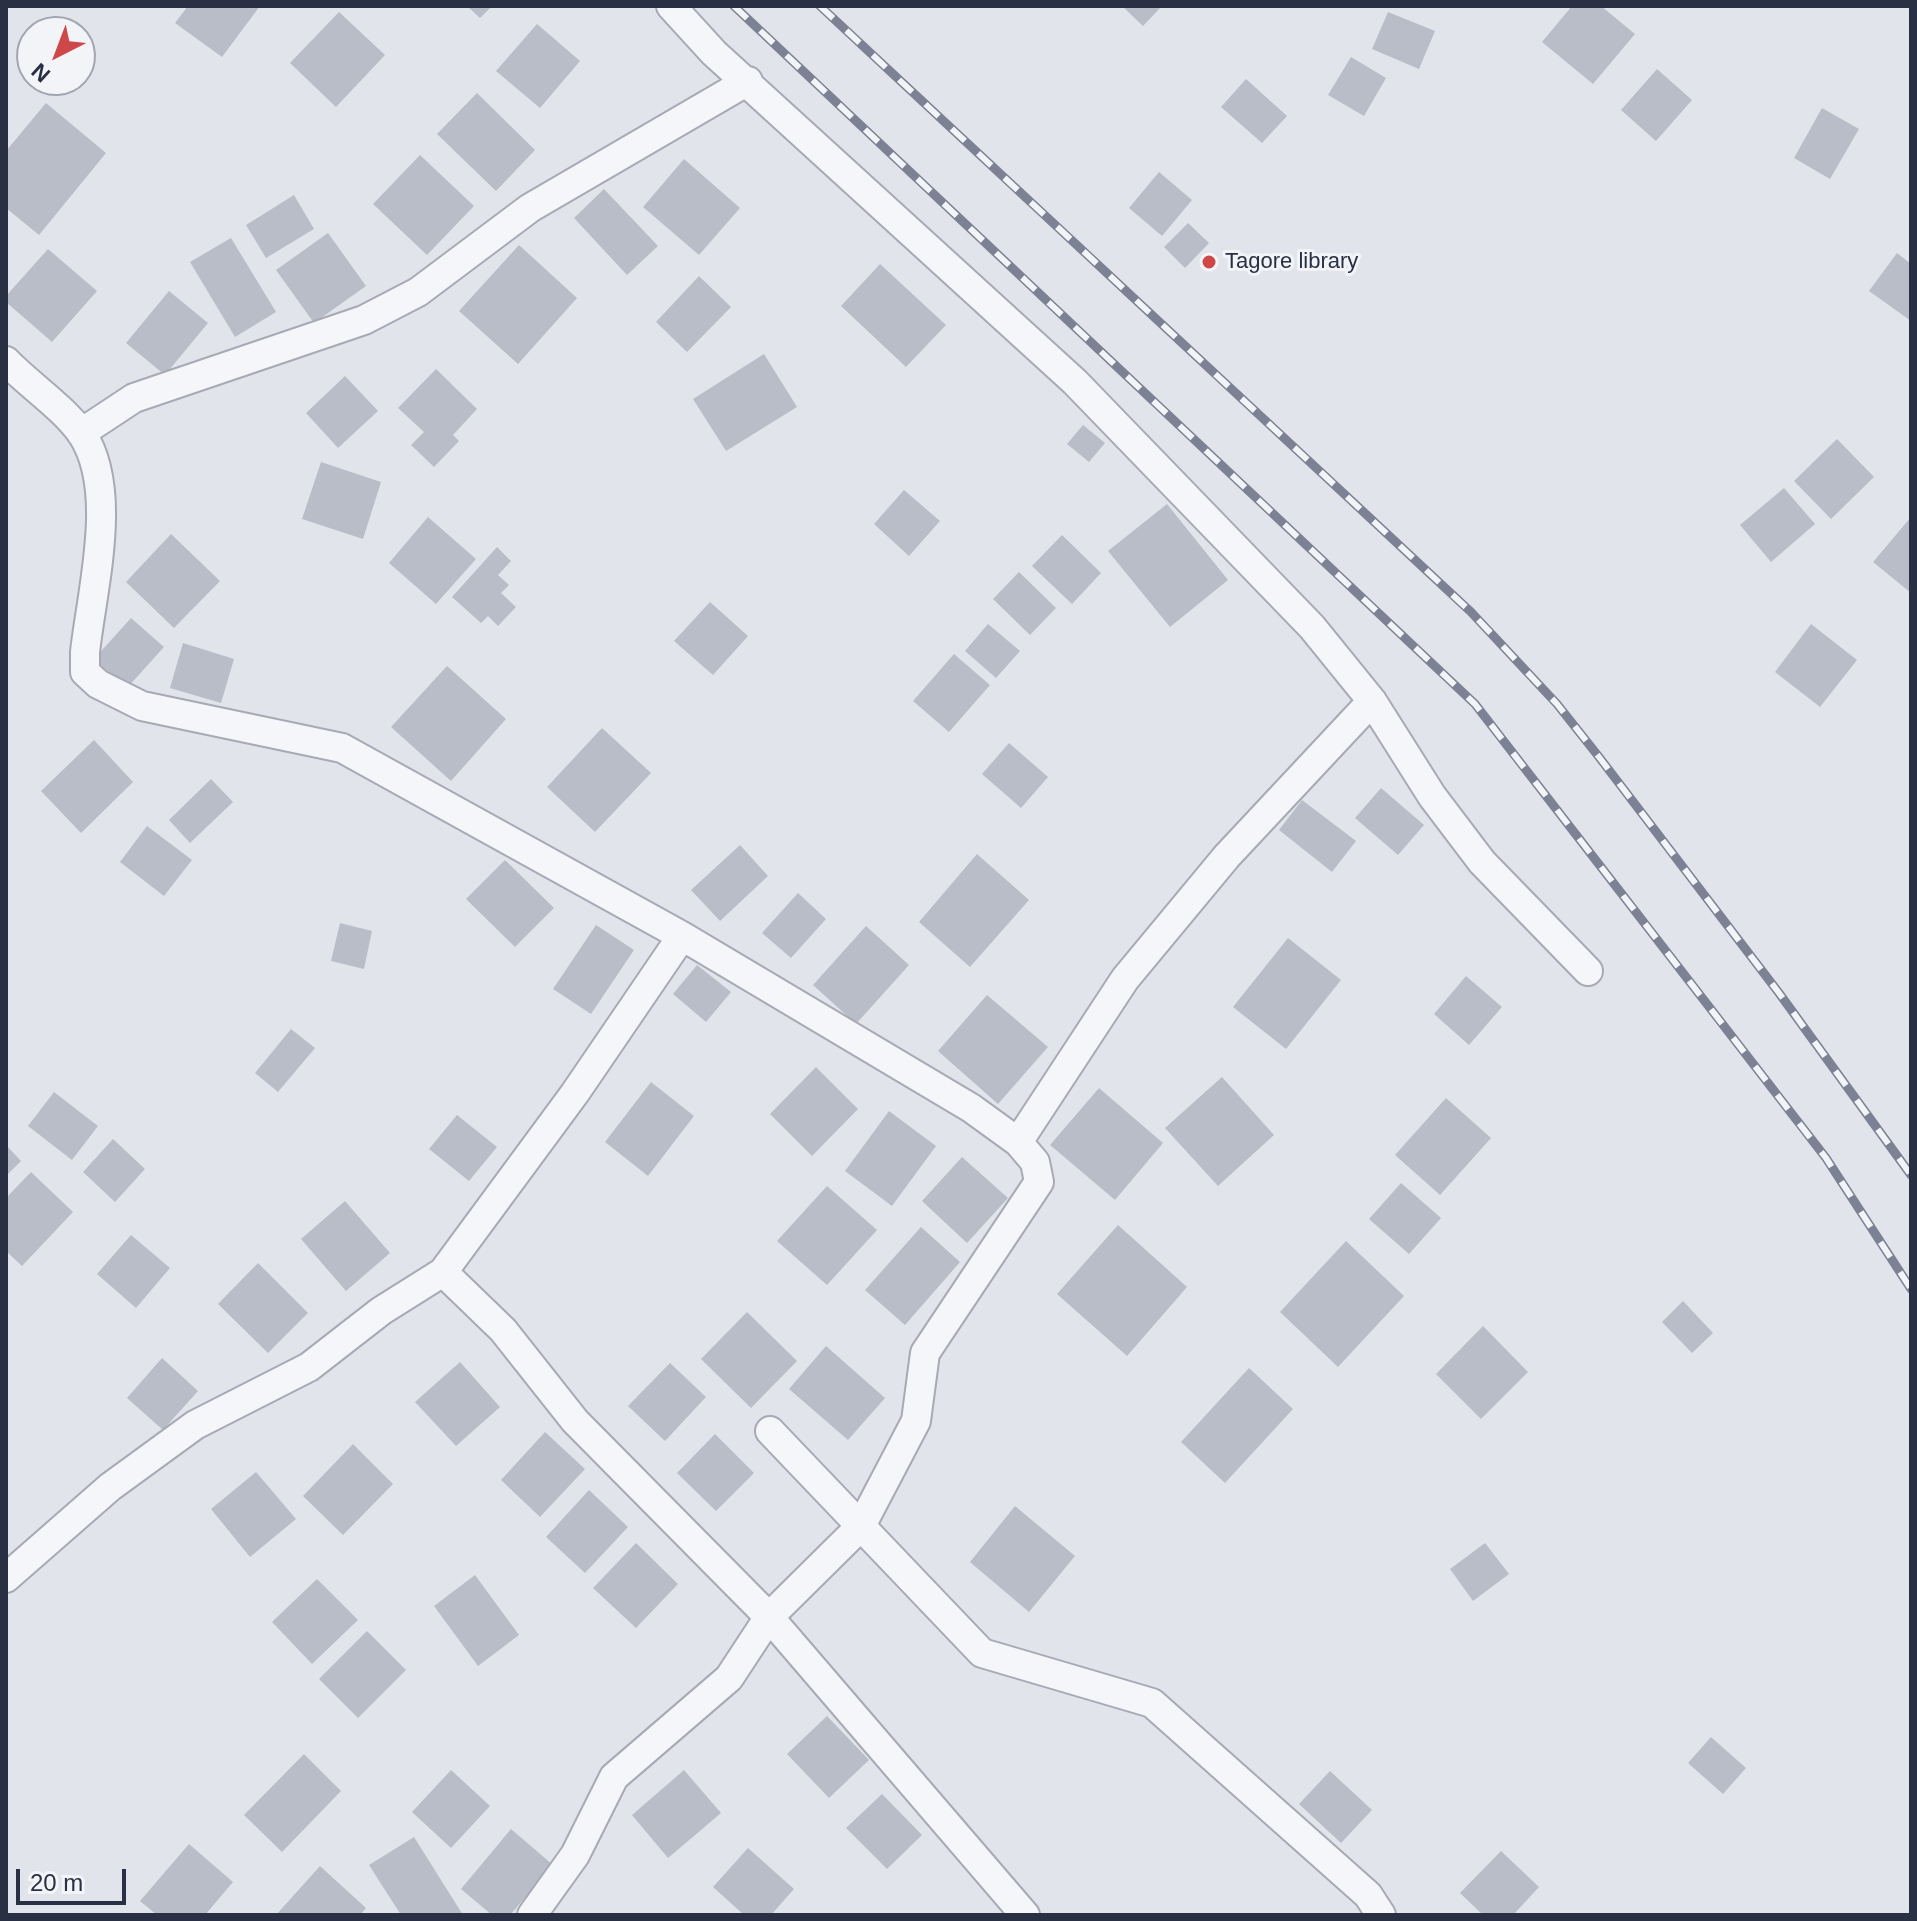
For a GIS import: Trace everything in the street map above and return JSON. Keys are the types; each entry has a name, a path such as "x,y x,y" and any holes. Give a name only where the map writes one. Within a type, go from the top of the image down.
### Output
{"street":[{"path":"671,6 714,53 1075,382 1312,627 1372,701 1432,796 1482,862 1588,971"},
{"path":"81,433 134,398 364,320 418,292 530,208 748,81"},
{"path":"6,361 81,433 99,470 101,522 85,652 85,672 98,684 142,706 342,748 682,936 971,1108 1018,1142 1035,1162 1039,1182 925,1353 916,1421 861,1526 769,1617 729,1678 614,1777 575,1855 532,1915"},
{"path":"1018,1142 1125,979 1227,856 1372,701"},
{"path":"6,1578 110,1487 195,1425 309,1367 381,1311 443,1272 575,1093 682,936"},
{"path":"443,1272 503,1330 575,1421 769,1617 1025,1915"},
{"path":"770,1431 982,1653 1152,1703 1368,1895 1381,1915"}],"building":[{"path":"188,6 260,6 222,57 175,23"},
{"path":"467,6 492,6 480,18"},
{"path":"1122,6 1162,6 1143,26"},
{"path":"1572,6 1601,6 1635,34 1593,84 1542,42"},
{"path":"339,12 385,55 336,107 290,63"},
{"path":"1388,12 1435,31 1419,69 1372,49"},
{"path":"537,24 580,61 540,108 496,71"},
{"path":"1351,57 1386,78 1364,116 1328,95"},
{"path":"1657,69 1692,100 1656,141 1621,110"},
{"path":"1246,79 1287,116 1262,143 1221,107"},
{"path":"477,93 535,150 496,191 437,134"},
{"path":"46,103 106,153 39,235 6,208 6,151"},
{"path":"1822,108 1859,129 1830,179 1794,158"},
{"path":"420,155 474,206 427,255 373,204"},
{"path":"684,159 740,208 699,255 643,207"},
{"path":"1159,172 1192,200 1162,236 1129,208"},
{"path":"604,189 658,246 627,275 574,218"},
{"path":"294,195 314,229 266,258 246,225"},
{"path":"1188,223 1209,243 1185,268 1164,247"},
{"path":"328,233 366,286 314,323 276,270"},
{"path":"231,238 276,312 235,337 190,262"},
{"path":"519,245 577,298 518,364 459,311"},
{"path":"48,249 97,291 52,342 6,302 6,296"},
{"path":"1897,253 1911,264 1911,321 1869,291"},
{"path":"880,264 946,325 906,367 841,306"},
{"path":"699,276 731,307 687,352 656,322"},
{"path":"169,291 208,323 165,375 126,343"},
{"path":"764,354 797,407 726,451 693,399"},
{"path":"436,369 477,409 453,435 459,441 434,467 411,445 424,432 398,408"},
{"path":"345,376 378,411 338,448 306,413"},
{"path":"1083,425 1105,443 1089,462 1067,444"},
{"path":"1837,439 1874,477 1831,519 1794,481"},
{"path":"321,462 381,482 363,539 302,519"},
{"path":"1784,488 1815,524 1771,562 1740,525"},
{"path":"904,490 940,521 909,556 874,524"},
{"path":"1167,504 1228,580 1170,627 1108,551"},
{"path":"428,517 476,559 436,604 389,563"},
{"path":"1911,517 1911,593 1873,562"},
{"path":"171,534 220,581 174,628 126,582"},
{"path":"1062,535 1101,573 1072,604 1032,566"},
{"path":"497,547 511,561 498,575 509,585 501,593 516,607 498,626 488,616 481,623 452,597"},
{"path":"1019,572 1056,608 1030,635 993,599"},
{"path":"710,602 748,636 713,675 674,641"},
{"path":"131,618 164,647 127,688 94,659"},
{"path":"988,624 1020,651 996,678 965,651"},
{"path":"1811,624 1857,660 1820,707 1775,672"},
{"path":"183,643 234,659 221,703 170,688"},
{"path":"954,654 990,685 949,732 913,701"},
{"path":"447,666 506,719 451,781 391,727"},
{"path":"602,728 651,773 595,832 547,787"},
{"path":"94,740 133,782 81,833 41,791"},
{"path":"1009,743 1048,777 1021,808 982,774"},
{"path":"211,779 233,802 190,843 169,820"},
{"path":"1381,788 1424,825 1398,855 1355,818"},
{"path":"1302,800 1356,841 1332,872 1279,830"},
{"path":"147,826 192,860 164,896 120,862"},
{"path":"740,845 768,876 720,921 691,890"},
{"path":"977,854 1029,900 970,967 919,922"},
{"path":"505,860 554,908 515,947 466,899"},
{"path":"798,893 826,919 791,958 762,933"},
{"path":"340,923 372,931 364,969 331,961"},
{"path":"596,925 634,950 591,1014 553,989"},
{"path":"866,926 909,965 856,1024 813,985"},
{"path":"1288,938 1341,980 1286,1049 1233,1007"},
{"path":"697,965 731,992 706,1022 673,994"},
{"path":"1466,976 1502,1007 1469,1045 1434,1014"},
{"path":"987,995 1048,1047 998,1104 938,1051"},
{"path":"291,1029 315,1048 278,1092 255,1073"},
{"path":"816,1067 858,1109 812,1156 770,1114"},
{"path":"1222,1077 1274,1135 1218,1186 1165,1128"},
{"path":"651,1082 694,1116 648,1176 605,1142"},
{"path":"1099,1088 1163,1143 1115,1200 1050,1145"},
{"path":"54,1092 98,1126 72,1160 28,1126"},
{"path":"1446,1098 1491,1138 1440,1195 1395,1155"},
{"path":"889,1111 936,1146 892,1206 845,1171"},
{"path":"457,1115 497,1147 469,1181 429,1149"},
{"path":"113,1139 145,1169 115,1202 83,1172"},
{"path":"6,1145 21,1161 6,1176"},
{"path":"962,1157 1008,1198 967,1243 922,1201"},
{"path":"31,1172 73,1212 22,1266 6,1251 6,1198"},
{"path":"1401,1183 1441,1218 1409,1254 1369,1219"},
{"path":"827,1186 877,1230 827,1285 777,1241"},
{"path":"345,1201 390,1253 346,1291 301,1239"},
{"path":"1118,1225 1187,1287 1127,1356 1057,1294"},
{"path":"921,1227 960,1262 905,1325 865,1290"},
{"path":"131,1235 170,1268 136,1308 97,1274"},
{"path":"1346,1241 1404,1296 1338,1367 1280,1312"},
{"path":"258,1263 308,1313 268,1353 218,1304"},
{"path":"1683,1301 1713,1333 1692,1353 1662,1322"},
{"path":"747,1312 797,1361 751,1408 701,1359"},
{"path":"1483,1326 1528,1372 1481,1419 1436,1374"},
{"path":"826,1346 885,1398 848,1440 789,1389"},
{"path":"162,1358 198,1391 163,1430 127,1398"},
{"path":"460,1362 500,1407 456,1446 415,1402"},
{"path":"670,1363 706,1397 665,1441 628,1406"},
{"path":"1249,1368 1293,1409 1225,1483 1181,1442"},
{"path":"545,1432 585,1469 540,1517 501,1480"},
{"path":"715,1434 754,1473 716,1511 677,1473"},
{"path":"353,1444 393,1484 343,1535 303,1496"},
{"path":"256,1472 296,1519 250,1557 211,1509"},
{"path":"589,1490 628,1527 585,1573 546,1537"},
{"path":"1015,1506 1075,1556 1029,1612 970,1562"},
{"path":"636,1543 678,1584 636,1628 593,1588"},
{"path":"1485,1543 1509,1574 1473,1601 1450,1569"},
{"path":"475,1575 519,1635 478,1666 434,1606"},
{"path":"317,1579 358,1620 312,1664 272,1622"},
{"path":"367,1631 406,1670 358,1718 319,1679"},
{"path":"827,1716 869,1760 829,1798 787,1754"},
{"path":"1711,1737 1746,1768 1723,1794 1688,1763"},
{"path":"304,1754 341,1791 282,1852 244,1815"},
{"path":"451,1770 490,1806 451,1848 412,1812"},
{"path":"684,1770 721,1813 668,1858 632,1815"},
{"path":"1330,1771 1372,1810 1341,1843 1299,1804"},
{"path":"882,1794 922,1835 887,1869 846,1828"},
{"path":"511,1829 553,1865 510,1915 492,1915 461,1889"},
{"path":"414,1837 463,1915 401,1915 369,1865"},
{"path":"189,1844 233,1882 205,1915 157,1915 140,1901"},
{"path":"748,1848 794,1889 771,1915 744,1915 713,1887"},
{"path":"1501,1851 1539,1887 1513,1915 1483,1915 1460,1893"},
{"path":"320,1866 366,1908 360,1915 276,1915"}],"railway":[{"path":"734,6 1475,704 1826,1158 1911,1289"},
{"path":"820,6 1471,612 1557,704 1779,993 1911,1175"}],"place":[{"name":"Tagore library","path":"1209,262"}]}
